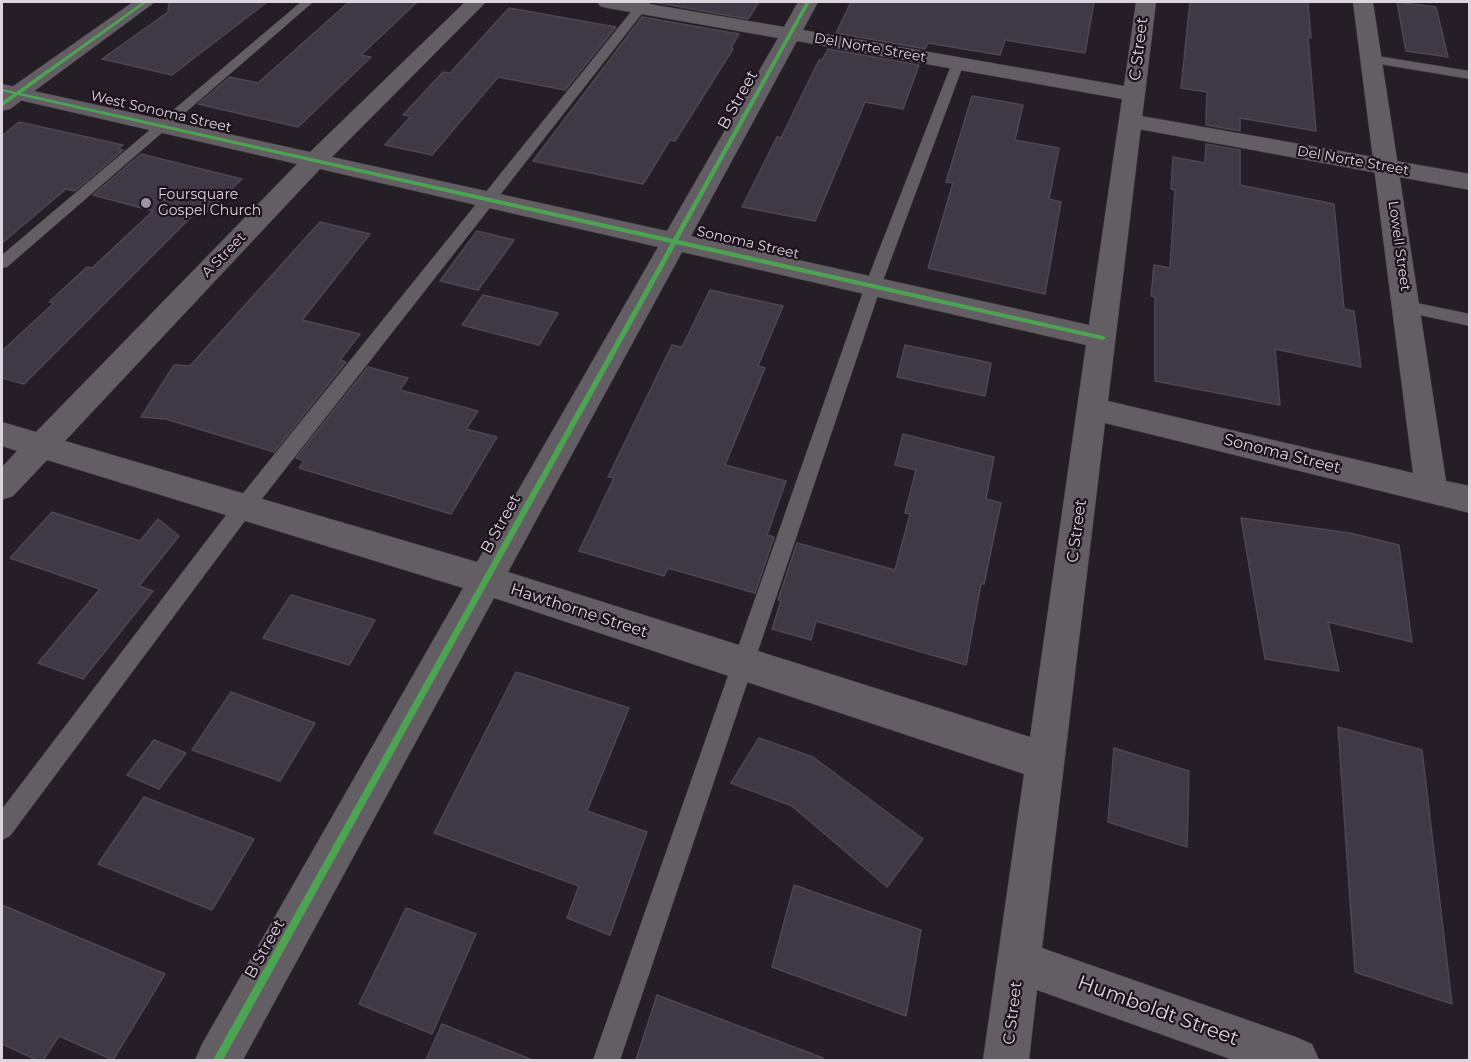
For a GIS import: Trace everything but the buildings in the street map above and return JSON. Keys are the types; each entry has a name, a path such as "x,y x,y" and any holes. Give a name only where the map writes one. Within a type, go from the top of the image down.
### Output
{"street":[{"path":"6,96 145,2"},
{"name":"A Street","path":"2,487 315,160 476,2"},
{"name":"Del Norte Street","path":"607,2 643,4 790,34 958,63 1132,108 1388,167 1470,182"},
{"name":"B Street","path":"218,1060 808,2"},
{"name":"C Street","path":"1006,1060 1094,409 1146,2"},
{"name":"Lowell Street","path":"1364,2 1431,490"},
{"name":"West Sonoma Street","path":"6,96 160,126 315,160"},
{"name":"Sonoma Street","path":"315,160 1103,338"},
{"name":"Sonoma Street","path":"1094,409 1470,500"},
{"name":"Hawthorne Street","path":"2,434 486,580 744,665 1046,760"},
{"name":"Humboldt Street","path":"1019,962 1296,1060"}],"lane":[{"path":"2,262 307,2"},
{"path":"2,828 243,508 643,4"},
{"path":"1371,59 1470,75"},
{"path":"606,1060 873,286 958,63"},
{"path":"1407,307 1470,320"}],"cycle path":[{"path":"2,104 145,2"},
{"path":"218,1060 808,2"},
{"path":"2,90 1103,338"}],"place":[{"name":"Foursquare Gospel Church","path":"146,203"}]}
